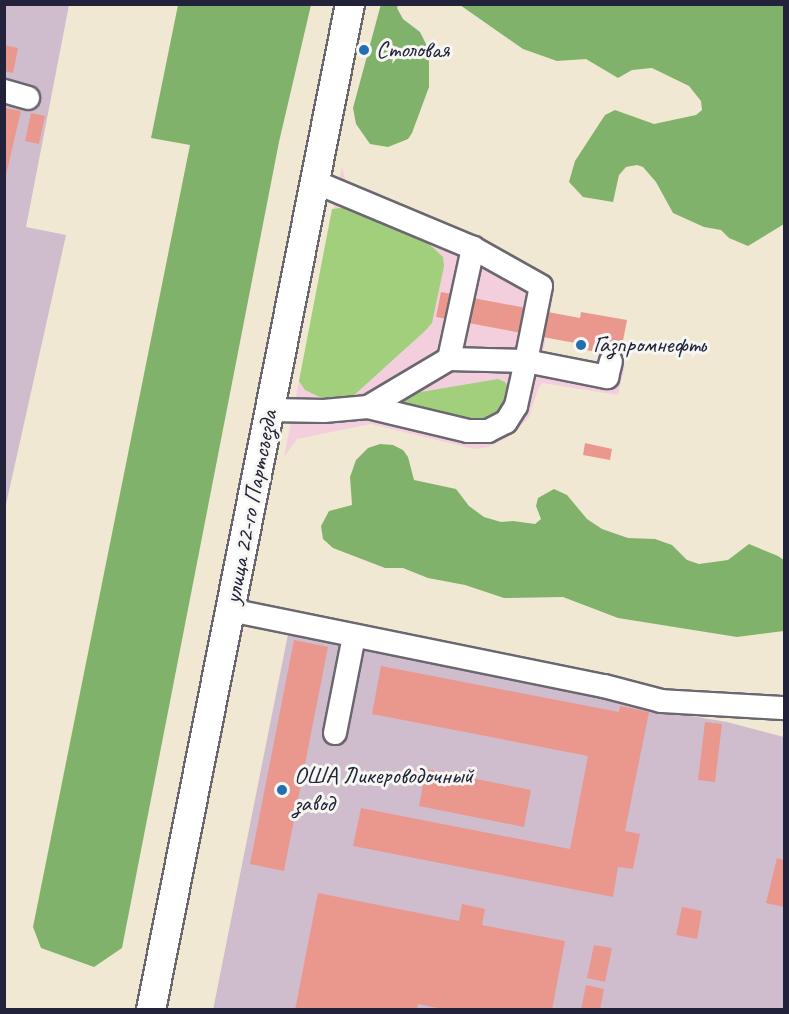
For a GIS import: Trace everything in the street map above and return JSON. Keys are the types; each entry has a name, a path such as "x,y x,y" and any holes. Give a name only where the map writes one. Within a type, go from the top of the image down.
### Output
{"main road":[{"name":"улица 22-го Партсъезда","path":"151,1010 350,4"}],"lane":[{"path":"4,91 28,98"},
{"path":"270,410 324,411 368,406 468,431 488,431 506,422 516,406 526,361 540,286 473,248 315,182"},
{"path":"449,359 473,248"},
{"path":"368,406 449,359 526,361 608,377 610,361"},
{"path":"230,610 604,686 661,701 776,708 784,692"},
{"path":"335,733 354,636"}],"shaded area":[{"path":"5,5 69,5 26,227 66,235 5,509"},
{"path":"342,166 347,188 549,280 554,287 543,354 584,367 587,360 625,366 618,395 542,383 529,417 513,434 489,447 474,449 371,424 297,439 284,457"},
{"path":"288,634 650,709 727,722 784,737 784,1009 213,1010"}],"green space":[{"path":"381,4 398,5 397,8 403,19 420,32 427,46 429,59 429,87 412,133 408,139 388,147 370,144 356,124 353,108"},
{"path":"178,5 311,5 279,142 122,948 94,967 41,948 33,927 190,145 151,138"},
{"path":"460,5 784,5 784,224 748,246 729,238 721,230 704,227 673,213 656,182 643,167 637,165 626,167 619,175 613,202 583,197 569,182 575,161 605,115 615,110 654,124 696,115 702,110 701,101 689,86 652,68 632,70 618,78 586,59 557,61 523,49"},
{"path":"349,207 413,229 443,257 444,266 432,323 352,397 330,402 305,390 299,381 332,209"},
{"path":"498,379 505,382 510,390 502,413 489,422 473,424 398,403 403,395"},
{"path":"380,444 393,445 403,450 408,457 414,480 456,489 469,506 484,517 501,522 535,524 541,519 536,506 538,498 554,489 567,495 587,519 602,529 628,538 655,539 672,545 687,560 699,564 728,560 749,544 778,556 784,560 784,631 737,637 618,618 563,597 504,598 465,585 428,578 403,568 385,568 333,548 323,539 321,526 329,511 352,505 350,477 356,460 368,448"}],"building":[{"path":"4,45 18,48 13,73 4,71"},
{"path":"4,108 21,111 5,179 4,179"},
{"path":"31,113 45,116 39,144 25,141"},
{"path":"441,292 580,318 581,312 627,320 620,356 575,348 575,343 436,317"},
{"path":"585,443 612,449 610,460 583,455"},
{"name":"ОША Ликероводочный завод","path":"294,640 328,647 284,871 250,864"},
{"path":"381,666 619,712 620,706 649,712 625,831 640,834 633,869 618,867 613,897 353,846 361,808 570,849 588,756 372,714"},
{"path":"705,722 722,724 715,782 698,780"},
{"path":"426,769 531,790 524,827 419,806"},
{"path":"777,858 784,860 784,907 766,903"},
{"path":"318,893 459,921 462,904 485,909 482,925 565,941 552,1010 447,1010 418,1004 417,1010 295,1010"},
{"path":"682,907 702,911 697,939 676,935"},
{"path":"594,945 612,948 605,982 587,978"},
{"path":"586,985 604,989 600,1010 581,1010"}],"place":[{"name":"Столовая","path":"364,50"},
{"name":"Газпромнефть","path":"581,345"},
{"name":"ОША Ликероводочный завод","path":"282,790"}]}
